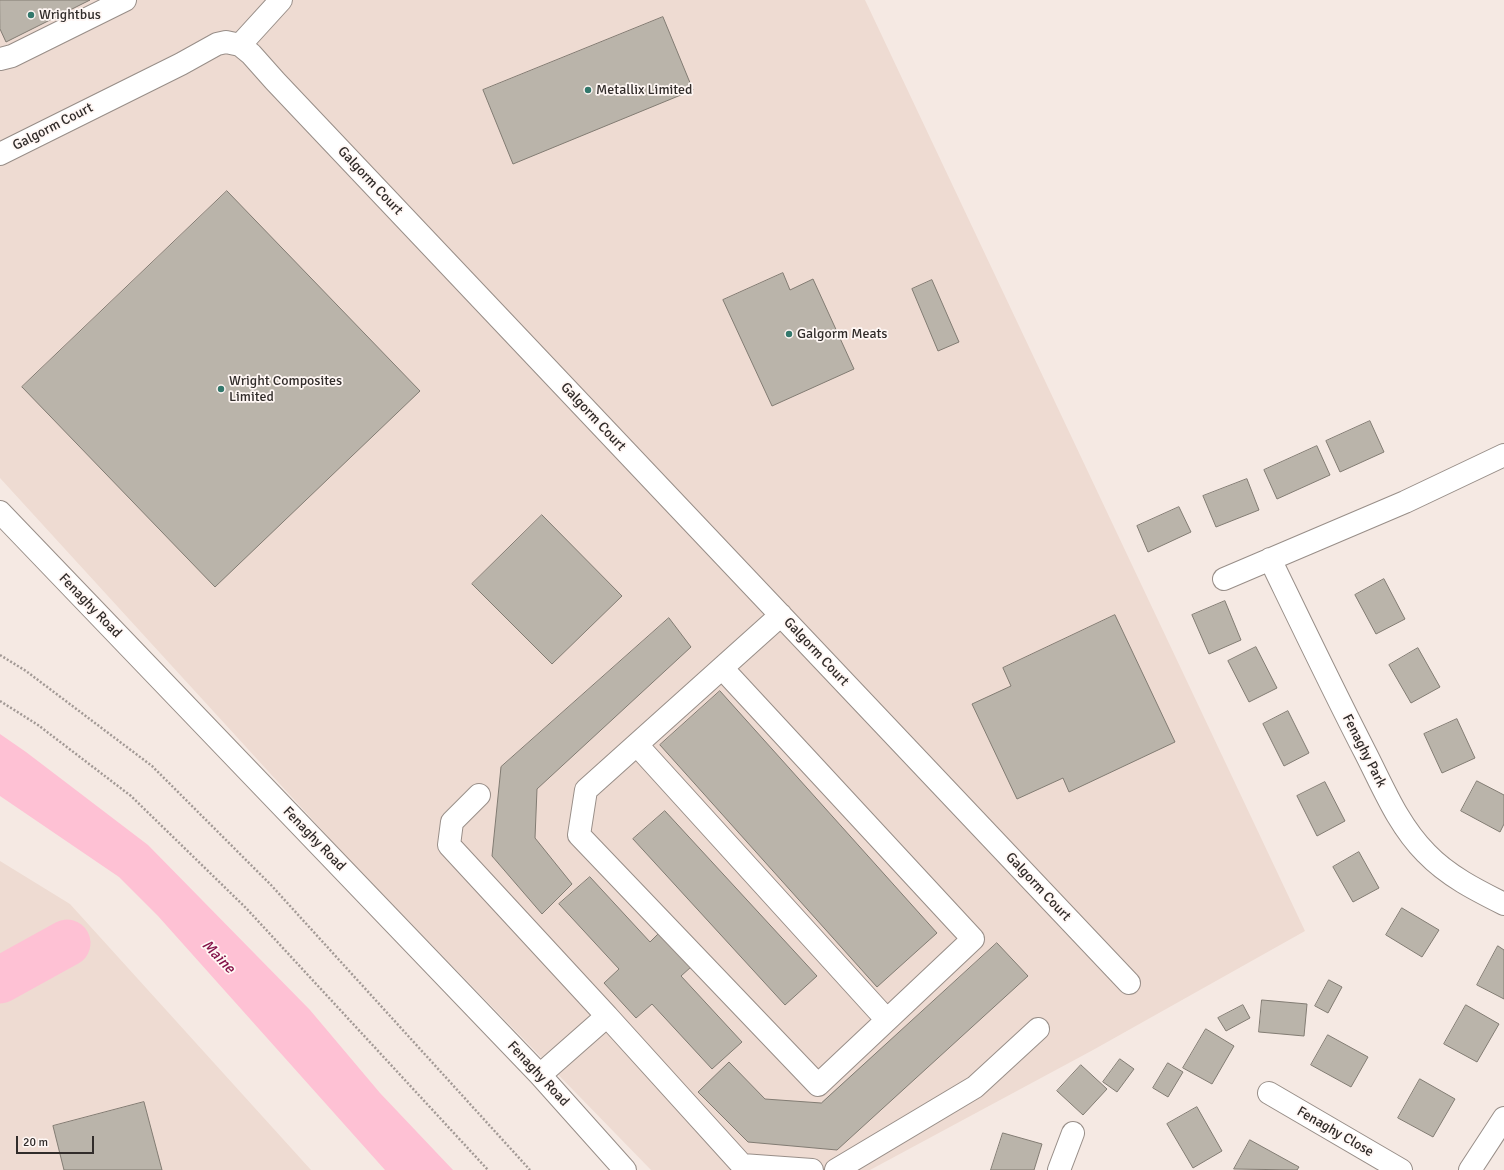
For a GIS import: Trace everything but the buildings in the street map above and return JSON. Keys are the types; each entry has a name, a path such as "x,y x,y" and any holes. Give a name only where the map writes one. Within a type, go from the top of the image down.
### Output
{"street":[{"path":"0,59 12,56 125,0"},
{"path":"240,45 280,0"},
{"name":"Galgorm Court","path":"0,154 218,44 226,42 240,45 251,54 275,82 1129,983"},
{"path":"1224,579 1405,502 1504,455"},
{"name":"Fenaghy Road","path":"0,512 540,1075 625,1170"},
{"name":"Fenaghy Park","path":"1270,559 1355,734 1406,830 1425,853 1444,871 1504,904"},
{"path":"722,668 973,939 886,1019 818,1085 579,835 586,790 781,615"},
{"path":"637,745 886,1019"},
{"path":"479,795 452,822 449,845 742,1165 812,1170"},
{"path":"540,1075 607,1016"},
{"path":"836,1170 975,1086 1038,1029"},
{"name":"Fenaghy Close","path":"1269,1093 1401,1170"},
{"path":"1470,1170 1504,1118"},
{"path":"1060,1170 1073,1134"}],"path":[{"path":"0,655 26,671 152,766 271,885 530,1170"},
{"path":"0,701 38,725 131,796 246,908 488,1170"}],"shaded area":[{"path":"0,0 865,0 1305,931 1093,1050 870,1170 651,1170 353,864 0,478"},
{"path":"0,861 70,904 311,1170 0,1170"}],"water":[{"name":"Maine","path":"0,734 148,845 310,1010 380,1093 453,1170 385,1170 158,916 119,877 0,796"}],"waterway":[{"path":"0,980 67,943"}],"place":[{"name":"Wrightbus","path":"31,15"},
{"name":"Metallix Limited","path":"588,90"},
{"name":"Galgorm Meats","path":"789,334"},
{"name":"Wright Composites Limited","path":"221,389"}]}
